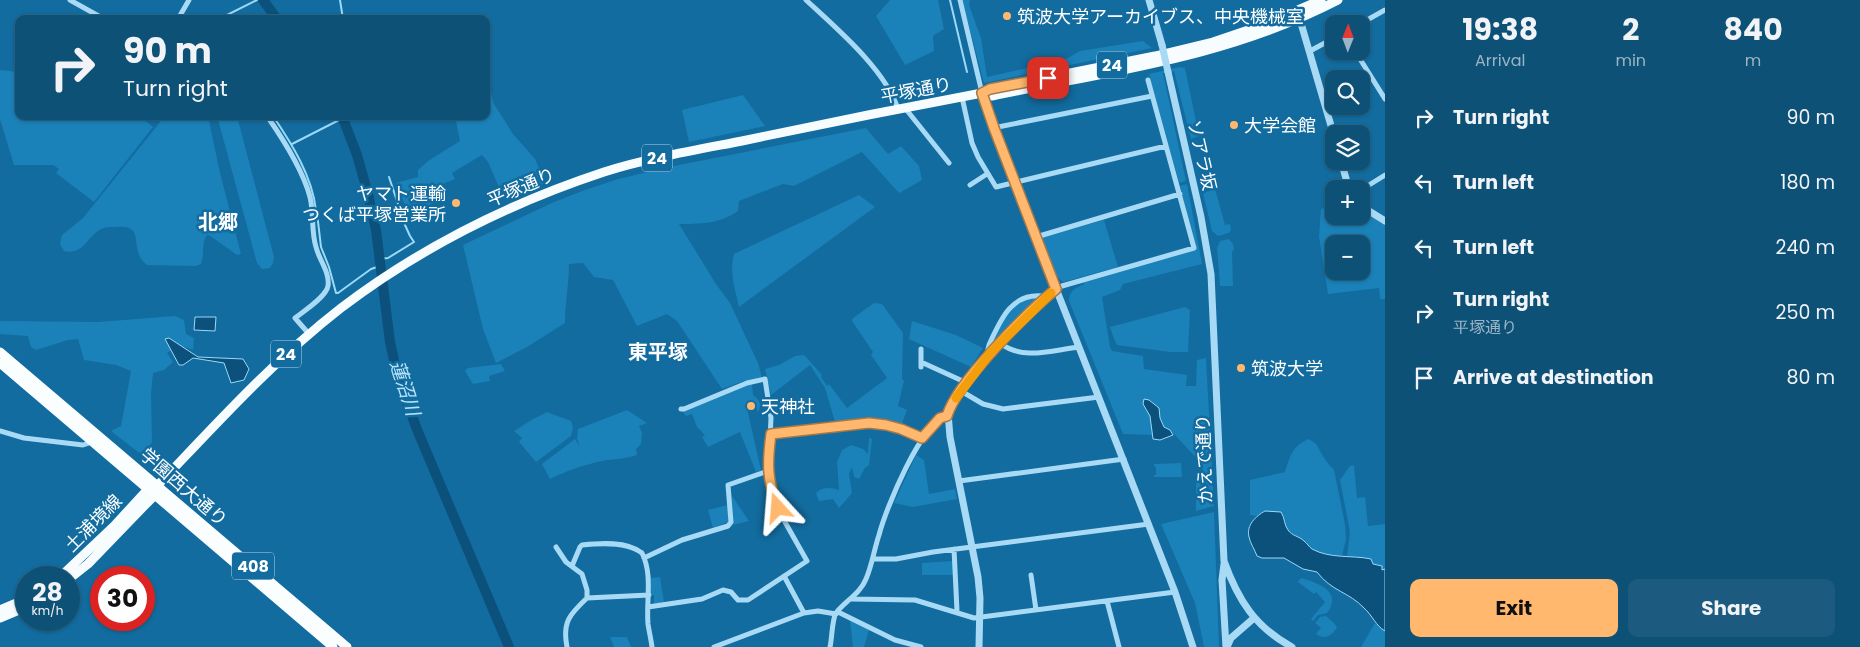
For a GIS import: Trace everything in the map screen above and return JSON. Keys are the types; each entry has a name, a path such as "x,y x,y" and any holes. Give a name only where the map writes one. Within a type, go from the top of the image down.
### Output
{"highway":[{"name":"学園西大通り","path":"0,352 347,647"},
{"name":"学園西大通り","path":"0,363 333,647"}],"main road":[{"name":"平塚通り","path":"1299,15 1321,0"},
{"name":"平塚通り","path":"151,492 270,369 309,334 378,282 424,252 488,218 551,191 606,172 674,154 982,93 992,96 1192,56 1242,41 1299,15 1338,0"},
{"name":"土浦境線","path":"72,566 151,492"},
{"name":"土浦境線","path":"80,570 88,564 151,492"},
{"path":"0,610 15,604"},
{"path":"0,618 15,612"}],"street":[{"path":"70,0 97,15"},
{"path":"180,15 189,0"},
{"path":"806,0 850,39 892,94 901,109 949,163"},
{"path":"960,0 982,93 994,128 1149,524 1175,592 1193,647"},
{"name":"ソアラ坂","path":"1149,0 1162,45 1207,244"},
{"path":"1370,18 1385,10"},
{"path":"1299,15 1331,125"},
{"path":"1310,51 1325,43"},
{"path":"1361,60 1385,99"},
{"path":"979,647 978,577 947,416 961,391 991,352 1056,289 1194,248 1148,80"},
{"path":"994,128 1152,96"},
{"path":"962,97 972,143 987,174 996,187 1166,146"},
{"path":"270,120 286,144 308,189 312,205 315,246 326,270 328,285 326,293 296,318 309,334"},
{"path":"970,185 987,174"},
{"path":"1370,184 1385,175"},
{"path":"1036,237 1180,194"},
{"path":"1370,212 1385,221"},
{"name":"かえで通り","path":"1207,244 1212,288 1224,561 1237,594 1254,618 1275,637 1292,647"},
{"path":"991,352 988,349 989,345 1006,312 1029,297 1042,296 1045,299"},
{"path":"1000,343 1020,354 1079,347"},
{"path":"921,349 921,364 967,383"},
{"path":"648,608 702,599 723,590 731,592 738,600 748,600 806,563 807,560 778,508 768,480 771,418 765,379 747,383 681,409"},
{"path":"961,391 983,404 1003,409 1099,397"},
{"path":"830,647 837,613 863,585 873,559 879,533 914,452 922,438 940,418 947,416"},
{"path":"771,434 869,423 901,429 922,438"},
{"path":"0,431 24,438 83,445 92,442"},
{"path":"959,481 1124,459"},
{"path":"644,558 682,540 728,526 731,522 728,485 768,471"},
{"path":"873,559 896,560 954,549 1149,524"},
{"path":"572,566 580,546 593,543 610,543 634,548 642,553 648,572 648,624 652,647"},
{"path":"556,547 566,562 582,574 587,590 587,598"},
{"path":"954,549 957,611"},
{"path":"1224,561 1222,580 1227,647"},
{"path":"1031,575 1036,610"},
{"path":"784,576 804,613"},
{"path":"851,599 909,599 957,611 974,618 1175,592"},
{"path":"567,647 568,616 587,598 649,595"},
{"path":"1107,601 1119,647"},
{"path":"714,647 804,613 818,611 837,613 895,640 921,647"},
{"path":"1227,647 1231,638 1254,618"}],"shaded area":[{"path":"890,0 938,0 944,29 933,36 934,51 905,65 876,16"},
{"path":"962,0 970,0 969,5 981,38 987,77 1066,59 1080,51 1143,41 1152,48 984,83"},
{"path":"1179,67 1185,68 1199,136 1191,139 1174,71 1163,73 1186,181 1179,183 1149,74"},
{"path":"0,70 15,72 15,120 145,120 153,127 94,202 56,173 59,169 53,165 14,165 0,119"},
{"path":"490,90 494,104 513,134 535,159 545,183 504,199 488,162 482,155 452,173 455,179 435,187 440,201 408,212 396,183 418,177 418,170 428,161 460,141 456,120 490,120"},
{"path":"743,95 765,126 689,142 682,110"},
{"path":"162,120 209,120 220,173 241,254 237,255 207,235 204,242 201,264 196,266 147,265 141,259 138,252 135,234 126,227 102,229 80,249 70,252 64,251 60,244 62,235 83,218"},
{"path":"218,120 238,120 274,257 270,268 262,269 257,263"},
{"path":"866,128 888,154 901,146 919,166 922,180 899,193 862,152 794,186 783,184 739,201 738,211 724,219 702,223 679,224 730,303 758,363 762,378 744,381 722,389 677,321 667,314 637,326 613,280 594,277 583,263 569,264 565,323 527,347 496,363 483,329 463,245 554,202 618,179"},
{"path":"1187,184 1202,264 1123,284 1120,290 1102,297 1112,351 1143,356 1144,369 1187,375 1186,386 1196,386 1197,360 1206,358 1214,506 1196,511 1196,474 1202,474 1203,465 1173,433 1164,428 1159,408 1149,400 1143,404 1150,416 1152,435 1123,434 1069,301 1071,292 1084,284 1084,282 1196,249 1180,186"},
{"path":"1215,189 1225,225 1230,224 1231,230 1229,233 1218,236 1212,231 1203,193"},
{"path":"859,195 875,207 739,307 732,274 734,254"},
{"path":"1325,208 1325,225 1370,225 1370,216 1385,225 1385,299 1380,299 1379,288 1328,294 1326,280 1370,280 1370,235 1325,235 1325,275 1319,236 1321,209"},
{"path":"1104,220 1118,267 1063,282 1053,273 1041,240 1043,237"},
{"path":"1229,239 1234,249 1232,252 1233,286 1220,286 1217,248 1220,241"},
{"path":"1039,297 990,346 1007,314 1013,308 1028,299"},
{"path":"874,303 882,304 903,333 902,379 904,381 898,406 907,410 901,426 874,418 835,422 825,388 810,365 771,395 765,369 779,365 795,356 804,355 807,358 822,375 821,377 827,386 829,384 847,408 887,378 871,355 873,352 852,321 853,318"},
{"path":"1185,307 1190,310 1188,352 1170,352 1117,345 1110,327"},
{"path":"175,316 184,320 186,334 194,338 193,350 186,347 173,349 167,353 173,362 164,370 153,373 151,393 152,442 145,454 138,452 111,431 121,426 131,371 116,365 84,360 78,339 68,340 36,350 31,347 28,336 0,334 0,321 98,322"},
{"path":"195,317 216,317 215,331 194,330"},
{"path":"912,321 956,335 983,348 971,367 909,339"},
{"path":"169,338 198,357 243,359 249,369 244,380 231,383 224,363 193,358 183,365 179,365 165,339"},
{"path":"501,364 505,371 489,376 490,381 473,384 465,371 468,368"},
{"path":"752,384 753,395 760,404 758,412 754,402 746,404 761,470 756,472 740,432 708,447 702,437 705,435 697,427 692,414 686,416 683,412"},
{"path":"1144,399 1149,400 1159,408 1160,418 1164,427 1170,430 1173,435 1160,440 1153,439 1150,416 1143,404"},
{"path":"627,410 647,423 639,426 642,433 641,444 636,449 637,455 589,464 550,479 542,464 575,439 580,447 577,439 578,429"},
{"path":"547,412 571,421 573,427 571,436 536,462 519,442 522,438 514,431"},
{"path":"869,438 872,439 869,465 865,468 859,479 854,477 852,467 849,474 852,493 839,508 833,499 819,501 816,493 822,489 839,490 837,462 842,450 851,445 863,449 868,454"},
{"path":"1309,439 1316,444 1334,470 1345,524 1346,539 1342,556 1322,553 1311,548 1289,531 1284,517 1265,511 1256,516 1250,515 1250,480 1285,472 1290,456 1295,448"},
{"path":"916,455 924,460 929,494 955,489 957,499 913,507 894,503"},
{"path":"1181,463 1182,477 1154,477 1156,475 1156,467 1154,464"},
{"path":"1354,465 1357,498 1365,497 1368,526 1385,524 1385,569 1382,570 1360,557 1347,557 1350,532 1340,480 1350,466"},
{"path":"732,496 749,521 733,525"},
{"path":"728,505 730,521 713,528 708,510"},
{"path":"1265,511 1281,512 1290,532 1302,539 1312,549 1334,556 1371,559 1373,564 1382,566 1382,570 1385,569 1385,631 1358,603 1334,588 1317,572 1303,569 1284,558 1262,558 1257,556 1248,533 1250,525 1255,518"},
{"path":"1214,512 1219,647 1204,647 1195,603 1161,524"},
{"path":"953,561 953,575 922,575 922,563"},
{"path":"660,577 664,602 654,604 654,595 651,595 651,578"},
{"path":"1301,578 1321,585 1330,594 1332,599 1327,613 1318,615 1313,621 1311,619 1325,602 1316,592 1314,594 1298,582"},
{"path":"1326,616 1337,627 1331,635 1322,637 1316,634 1321,628 1315,623 1320,617"},
{"path":"850,620 869,630 864,647 853,647"},
{"path":"1375,623 1385,631 1385,647 1361,647"},
{"path":"610,637 627,637 631,647 614,647"}],"waterway":[{"path":"227,15 257,0"},
{"name":"蓮沼川","path":"263,0 274,15"},
{"path":"340,0 342,15"},
{"path":"950,0 967,72"},
{"path":"276,120 294,149 306,173 316,210"},
{"path":"292,144 339,120"},
{"name":"蓮沼川","path":"344,120 357,155 376,230 390,342 398,378 418,432 509,647"},
{"path":"379,259 388,258 414,242 405,225 389,177"},
{"path":"317,213 321,247 336,293 371,269 380,266"}],"slow traffic":[{"path":"956,398 991,352 1051,293"}],"place":[{"name":"筑波大学アーカイブス、中央機械室","path":"1007,16"},
{"name":"大学会館","path":"1234,125"},
{"name":"ヤマト運輸 つくば平塚営業所","path":"456,203"},
{"name":"筑波大学","path":"1241,368"},
{"name":"天神社","path":"751,406"}],"district":[{"name":"北郷","path":"218,222"},
{"name":"東平塚","path":"658,352"}],"route":[{"path":"778,508 768,480 771,434 869,423 901,429 922,438 933,424 940,418 947,416 956,399 991,352 1056,289 984,103 982,93 990,89 1048,78"}]}
